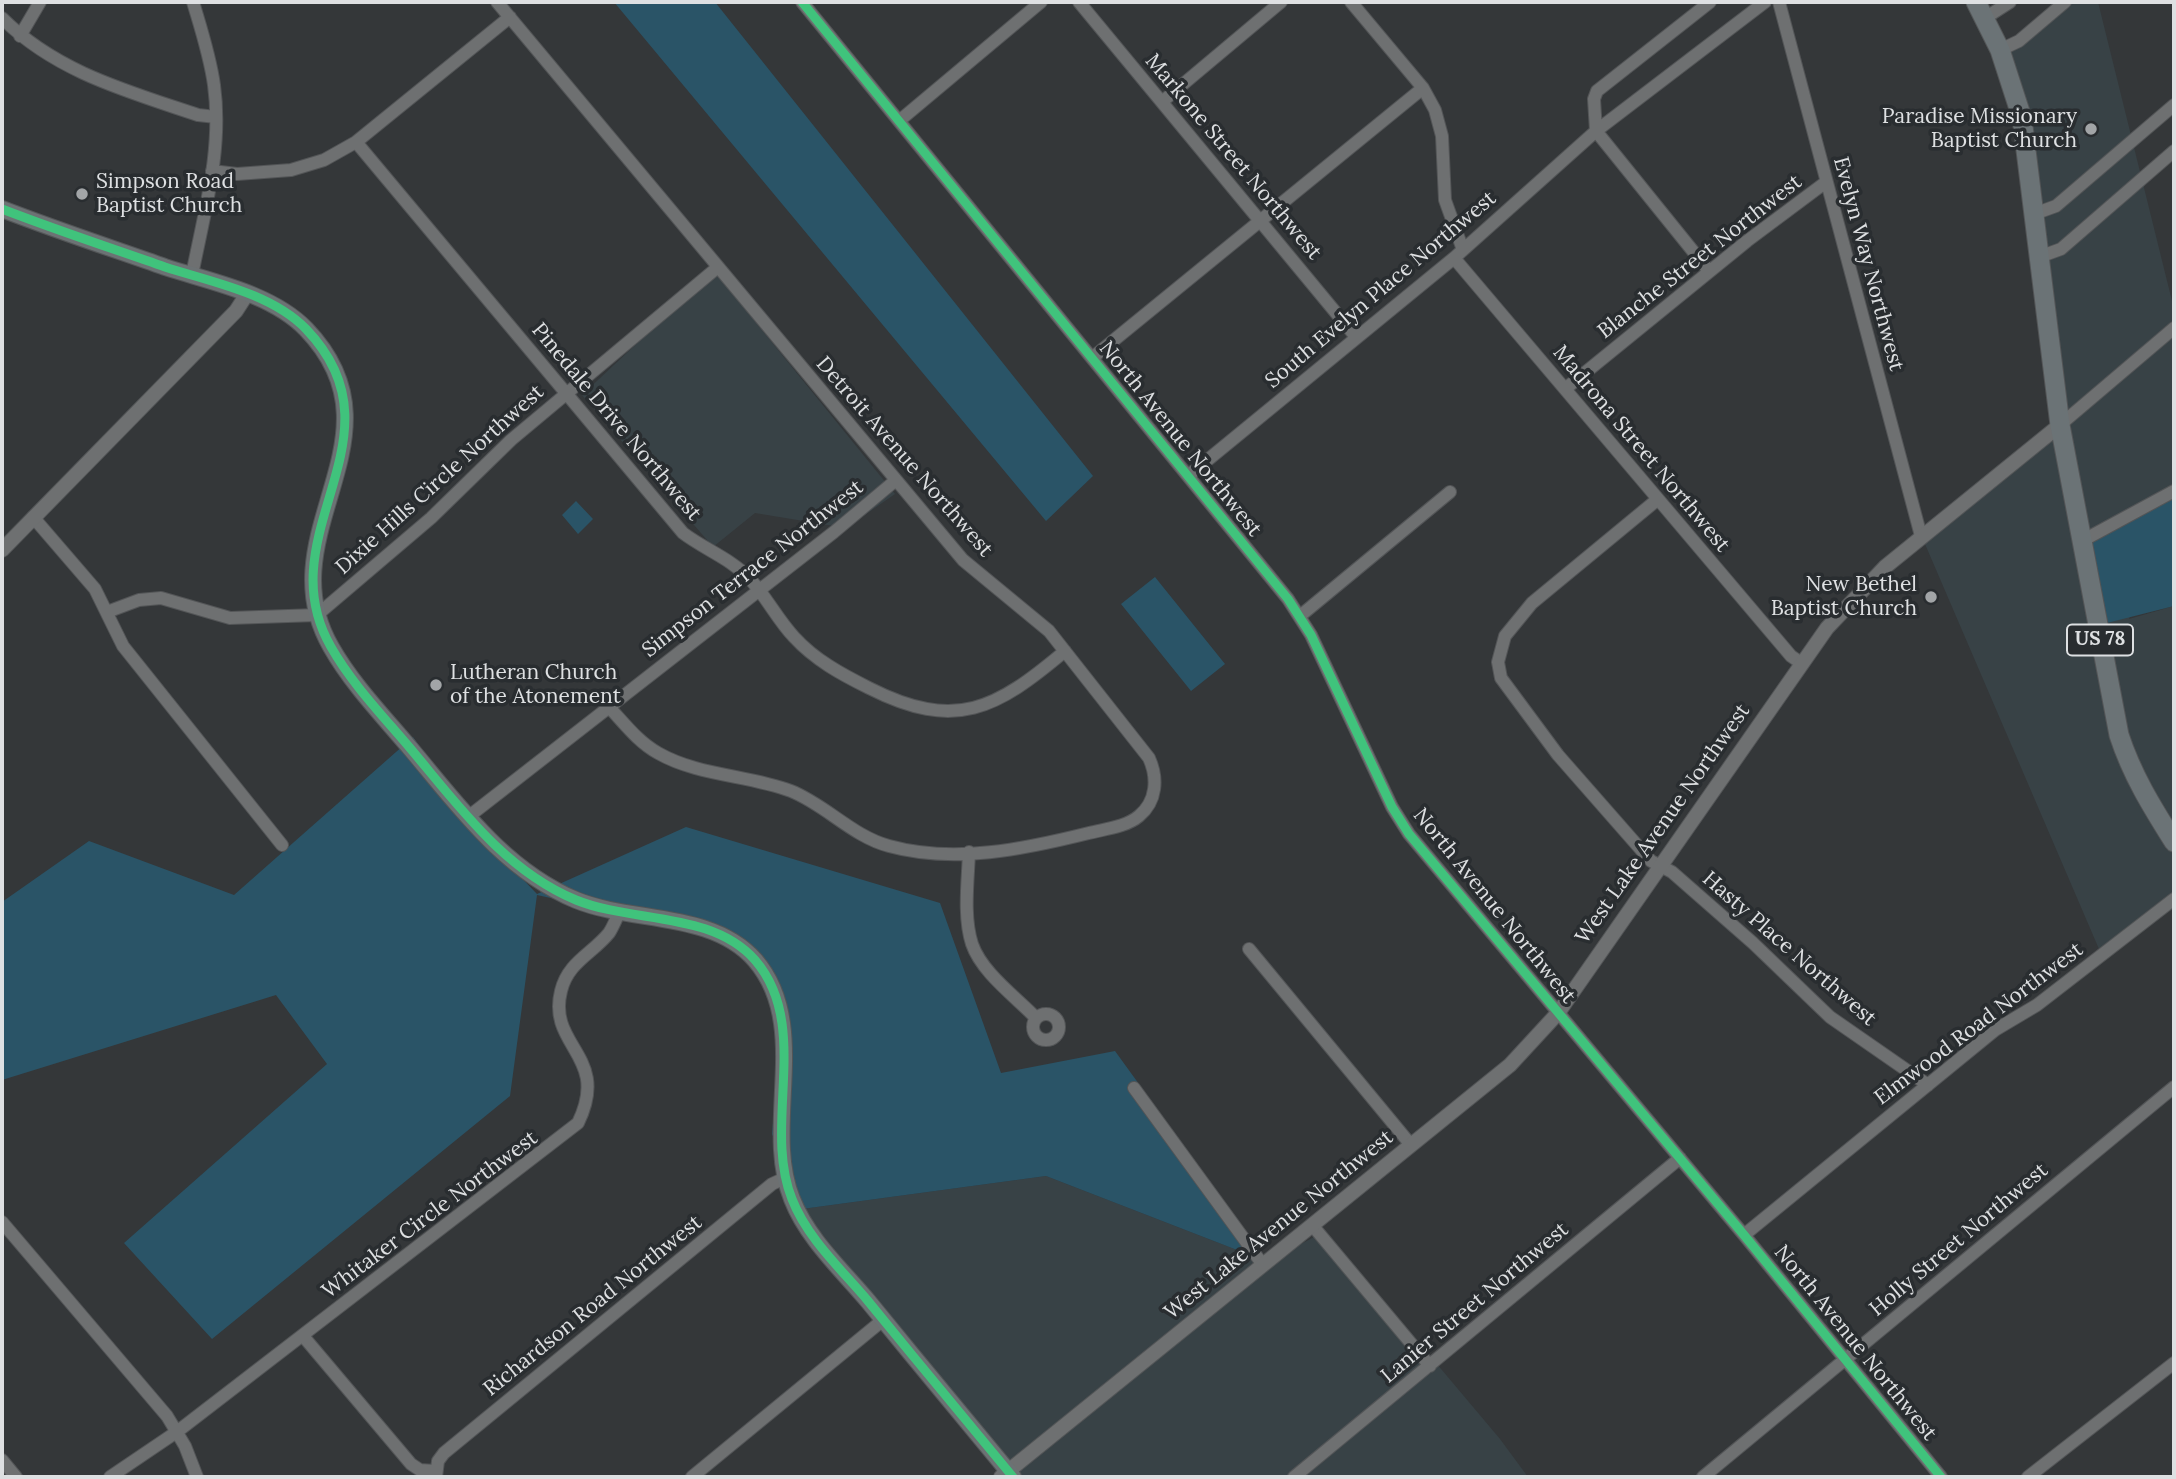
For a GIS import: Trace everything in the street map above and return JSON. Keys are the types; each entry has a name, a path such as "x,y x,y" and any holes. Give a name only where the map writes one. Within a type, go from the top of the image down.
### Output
{"main road":[{"name":"US 78","path":"1980,10 2000,50 2022,118 2060,425 2080,542 2119,735 2129,767 2174,842"},
{"path":"2,209 247,294 286,313 303,326 330,360 344,395 347,421 345,447 313,558 312,582 317,615 328,644 468,817 499,851 535,878 576,899 619,914 714,932 742,948 763,971 773,993 782,1037 782,1150 785,1178 793,1202 806,1225 1008,1475"}],"street":[{"path":"20,36 40,2"},
{"path":"192,275 212,171 216,117 209,54 193,2"},
{"name":"Detroit Avenue Northwest","path":"497,2 963,560 1031,614 1065,651 1149,758 1156,779 1151,801 1139,816 1121,825 1026,849 918,852 887,846 861,834 791,791 676,762 640,740 608,706"},
{"name":"North Avenue Northwest","path":"802,2 1300,616 1392,807 1409,834 1846,1358 1941,1477"},
{"path":"899,121 1041,2"},
{"name":"Markone Street Northwest","path":"1079,2 1262,219 1356,337"},
{"path":"1163,101 1281,2"},
{"name":"Madrona Street Northwest","path":"1351,2 1423,88 1435,110 1442,135 1445,200 1458,254 1658,499 1801,663"},
{"path":"1710,2 1604,83 1594,99 1596,131 1710,271"},
{"name":"South Evelyn Place Northwest","path":"1188,476 1458,254 1596,131 1765,2"},
{"name":"Evelyn Way Northwest","path":"1779,2 1921,536"},
{"path":"1980,10 2010,2"},
{"path":"2000,50 2019,41 2065,2"},
{"path":"212,171 237,174 291,170 324,160 356,142 510,17"},
{"path":"2,18 20,36 51,59 86,76 198,115 216,117"},
{"path":"1092,358 1423,88"},
{"path":"2034,214 2056,206 2174,105"},
{"name":"Pinedale Drive Northwest","path":"356,142 683,533 735,566 759,590 794,637 821,662 891,699 922,709 958,710 995,701 1023,686 1065,651"},
{"path":"2039,257 2061,249 2174,151"},
{"name":"Blanche Street Northwest","path":"1565,388 1710,271 1826,183"},
{"name":"Dixie Hills Circle Northwest","path":"317,615 431,518 511,440 718,267"},
{"path":"2,550 236,311 247,294"},
{"path":"2060,425 2174,328"},
{"name":"West Lake Avenue Northwest","path":"1008,1475 1510,1065 1558,1013 1801,663 1855,596 1921,536 2060,425"},
{"name":"Simpson Terrace Northwest","path":"468,817 896,480"},
{"path":"2080,542 2174,491"},
{"path":"1300,616 1450,492"},
{"name":"Hasty Place Northwest","path":"1658,499 1532,603 1505,636 1498,662 1501,678 1509,693 1651,861 1672,872 1753,943 1830,1017 1928,1085"},
{"path":"33,517 95,589 123,646 282,845"},
{"path":"107,612 139,600 161,598 230,618 317,615"},
{"path":"968,852 968,924 972,945 992,973 1036,1018"},
{"name":"Elmwood Road Northwest","path":"1744,1235 1995,1030 2037,1005 2174,899"},
{"name":"Whitaker Circle Northwest","path":"110,1477 178,1431 578,1123 587,1104 589,1080 583,1063 562,1026 560,994 571,968 609,932 619,914"},
{"path":"1249,949 1411,1145"},
{"name":"Holly Street Northwest","path":"1703,1477 2174,1087"},
{"path":"1134,1088 1263,1265"},
{"name":"Lanier Street Northwest","path":"1294,1477 1680,1158"},
{"name":"Richardson Road Northwest","path":"435,1474 444,1453 772,1184 785,1178"},
{"path":"2,1222 178,1431 197,1477"},
{"path":"1312,1225 1430,1366"},
{"path":"692,1477 883,1320"},
{"path":"303,1336 411,1464 435,1474"},
{"path":"2028,1477 2174,1363"},
{"path":"2,1460 16,1477"}],"shaded area":[{"path":"614,2 715,2 1093,476 1046,521"},
{"path":"2060,2 2098,2 2174,309 2174,489 2129,619 2174,606 2174,900 2102,956 1919,530 2071,428 2008,51"},
{"path":"714,271 895,494 846,528 755,513 713,547 582,395"},
{"path":"2174,489 2174,606 2103,624 2079,536"},
{"path":"576,501 593,519 578,534 562,515"},
{"path":"1155,577 1225,664 1191,691 1121,604"},
{"path":"413,737 489,844 537,894 686,827 940,903 1001,1073 1115,1051 1268,1262 1046,1176 802,1209 772,1134 783,1010 752,954 700,931 537,895 510,1096 212,1339 124,1243 327,1064 276,995 2,1080 2,902 89,841 234,895"},
{"path":"1046,1176 1268,1262 1325,1231 1500,1439 1528,1477 999,1477 1010,1466 802,1209"}],"cycle path":[{"path":"802,2 1288,599 1311,635 1392,807 1409,834 1744,1235 1941,1477"},
{"path":"2,209 165,267 240,290 276,306 306,329 334,369 344,408 342,447 314,564 315,605 339,661 465,813 504,854 526,872 576,900 717,933 737,944 755,960 772,986 781,1015 784,1045 782,1140 784,1170 792,1199 807,1227 826,1253 1013,1477"}],"place":[{"name":"Paradise Missionary Baptist Church","path":"2091,129"},
{"name":"Simpson Road Baptist Church","path":"82,194"},
{"name":"New Bethel Baptist Church","path":"1931,597"},
{"name":"Lutheran Church of the Atonement","path":"436,685"}]}
